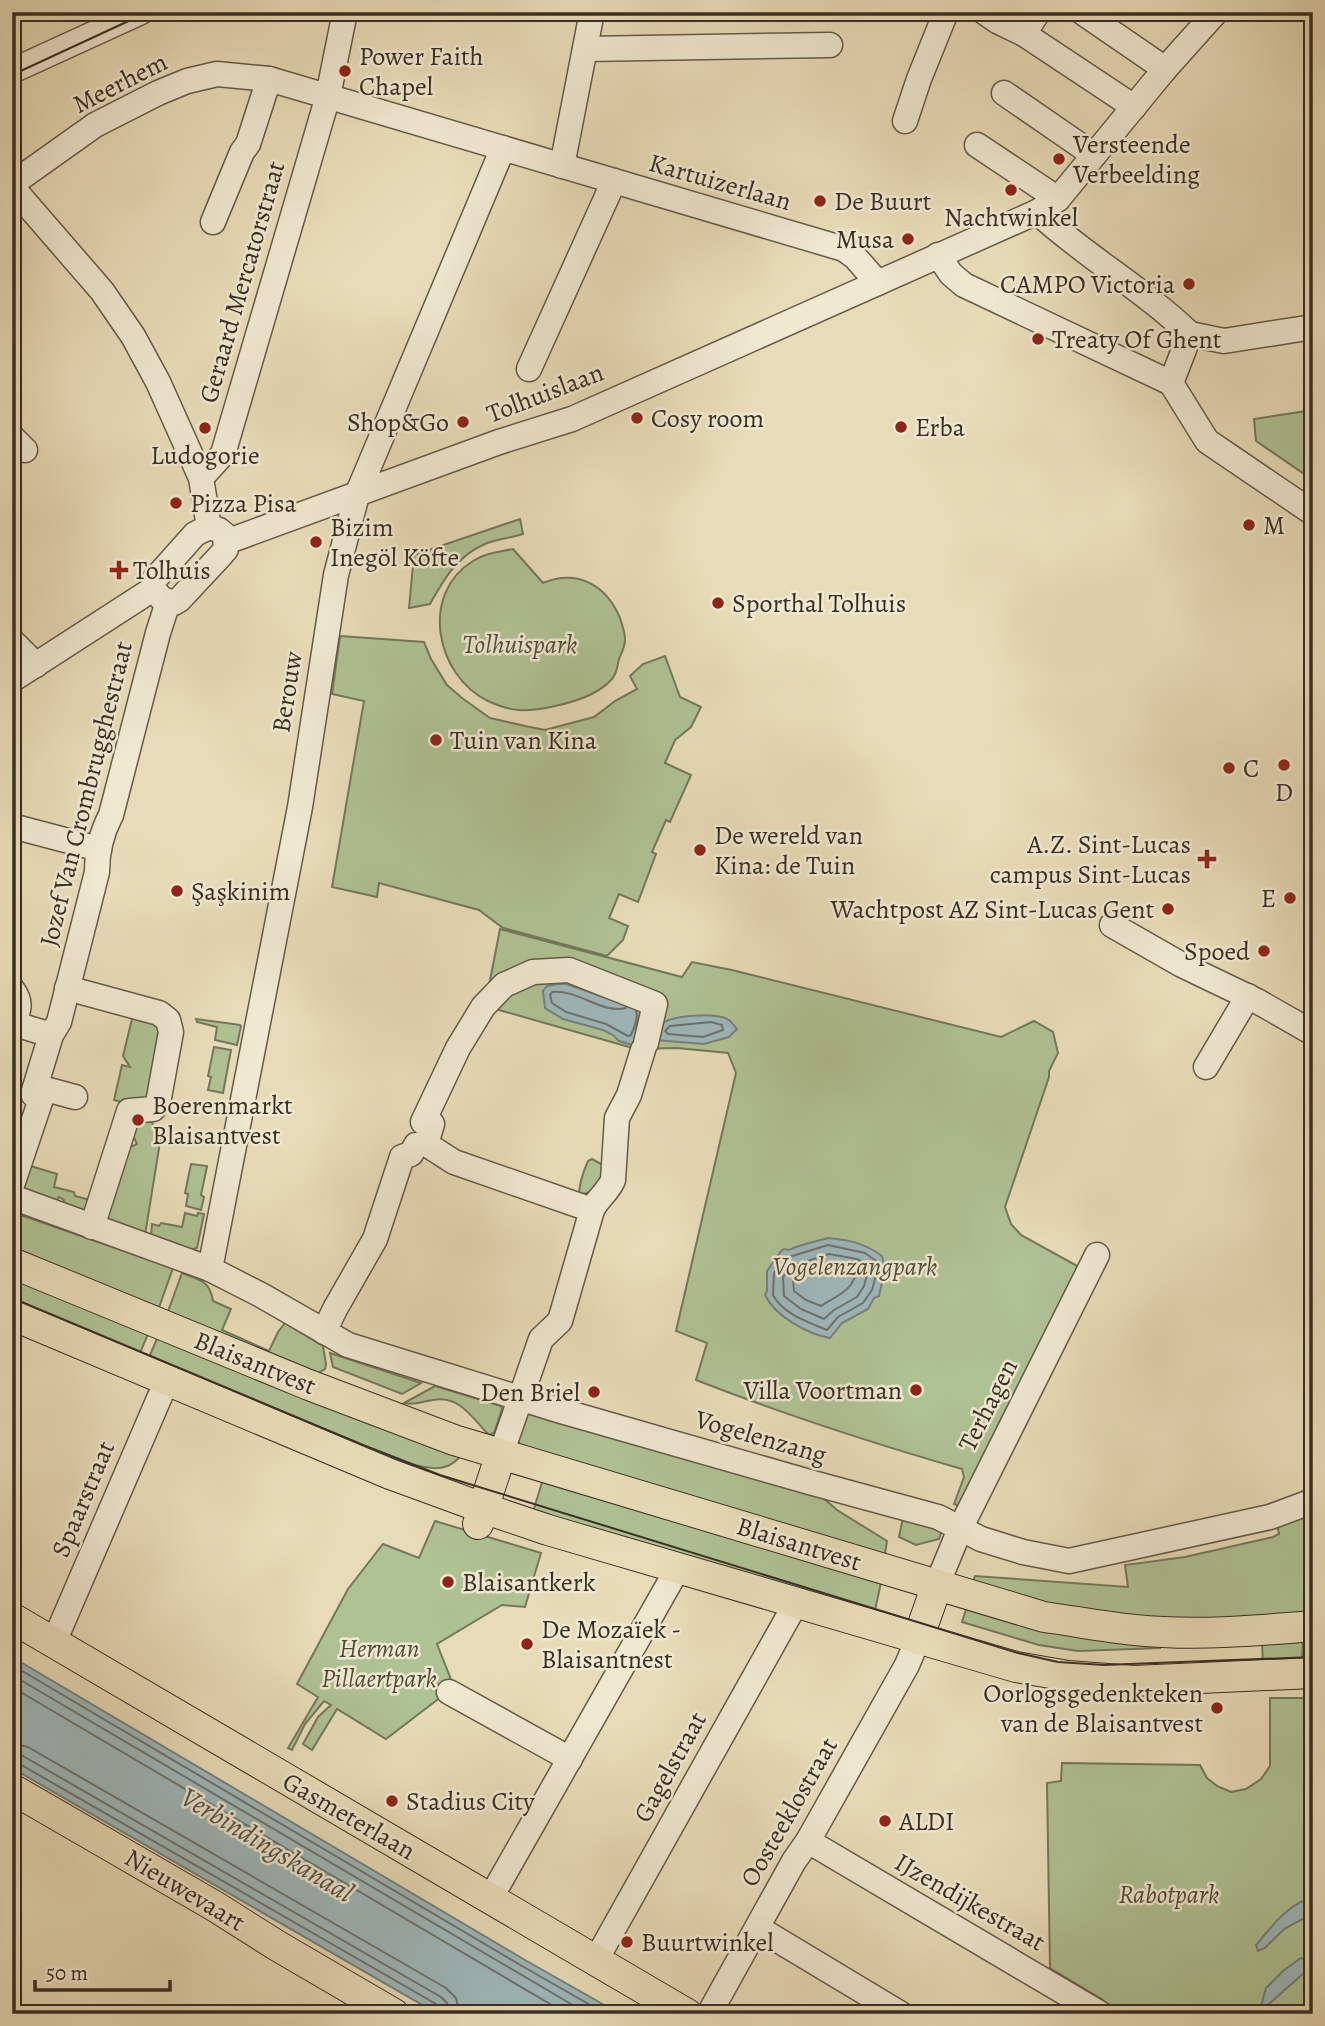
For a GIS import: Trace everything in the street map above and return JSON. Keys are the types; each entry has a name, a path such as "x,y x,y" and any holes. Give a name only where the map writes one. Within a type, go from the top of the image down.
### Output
{"main road":[{"name":"Blaisantvest","path":"12,1263 454,1440 1044,1617 1135,1630 1236,1631 1313,1626"},
{"name":"Blaisantvest","path":"12,1315 390,1474 480,1516 678,1568 1016,1667 1068,1676 1134,1681 1313,1673"},
{"path":"480,1516 501,1454"},
{"path":"918,1639 937,1584"},
{"name":"Gasmeterlaan","path":"12,1618 687,2014"},
{"name":"Nieuwevaart","path":"12,1789 394,2014"}],"street":[{"path":"12,71 141,12"},
{"name":"Geraard Mercatorstraat","path":"201,478 223,454 328,96 345,12"},
{"path":"562,166 592,12"},
{"path":"905,121 946,12"},
{"path":"984,12 1024,34 1133,107"},
{"path":"1024,34 1038,12"},
{"path":"1083,12 1165,69"},
{"path":"1047,206 1216,12"},
{"path":"585,49 830,45"},
{"name":"Meerhem","path":"12,186 95,125 187,80 217,74 268,79 328,96"},
{"path":"213,222 242,152 248,144 268,79"},
{"path":"1004,93 1094,155"},
{"name":"Kartuizerlaan","path":"328,96 844,249 855,257 878,283"},
{"path":"977,145 1047,206 1060,234 1162,308 1191,334 1224,341 1313,327"},
{"name":"Berouw","path":"210,1269 300,807 336,575 356,495 503,148"},
{"name":"Kartuizerlaan","path":"529,369 614,181"},
{"path":"12,186 103,292 133,336 158,382 201,478 218,534"},
{"name":"Tolhuislaan","path":"218,534 226,549 179,600 174,603 161,595 154,580 195,534 218,534 356,495 499,442 572,419 1047,206"},
{"path":"938,255 951,274 964,285 1171,383 1207,441 1313,513"},
{"path":"1171,383 1191,334"},
{"name":"Tolhuislaan","path":"12,680 161,595"},
{"name":"Jozef Van Crombrugghestraat","path":"12,1185 18,1147 51,1035 59,1022 97,872 104,828 111,815 158,633 161,595"},
{"path":"12,641 36,665"},
{"path":"12,826 99,849"},
{"path":"1112,925 1182,965 1248,996 1313,1033"},
{"path":"426,1144 432,1124 423,1122 458,1048 483,1007 504,985 533,972 569,970 655,1004 645,1047 629,1095 617,1118 613,1180 594,1204 560,1321 541,1339 501,1454"},
{"path":"67,988 159,1013 168,1020 171,1031 158,1103 153,1109 129,1111 92,1227"},
{"path":"12,989 19,998 13,1023 51,1035"},
{"path":"1206,1067 1248,996"},
{"path":"34,1092 50,1090 75,1097"},
{"path":"324,1332 375,1239 402,1157 411,1154 416,1145 426,1144 454,1162 592,1210"},
{"name":"Vogelenzang","path":"12,1198 210,1269 348,1345 520,1399 938,1517 981,1539 1023,1552 1069,1561 1270,1517 1311,1501"},
{"name":"Terhagen","path":"937,1584 960,1529 1097,1255"},
{"name":"Spaarstraat","path":"54,1642 167,1380"},
{"path":"490,1899 678,1568"},
{"name":"Gagelstraat","path":"596,1960 796,1603"},
{"name":"Oosteeklostraat","path":"709,2014 907,1665 918,1639"},
{"path":"449,1692 570,1759"},
{"name":"IJzendijkestraat","path":"807,1841 1101,2014"},
{"path":"758,1928 901,2014"}],"green space":[{"path":"1313,410 1313,480 1256,441 1254,419"},
{"path":"520,519 523,534 490,542 475,549 452,569 430,604 409,608 414,555"},
{"name":"Tolhuispark","path":"513,549 543,583 556,579 579,579 599,589 614,606 620,618 625,636 615,674 607,684 586,697 537,709 506,708 488,701 470,689 456,673 446,654 440,613 445,593 456,575 478,558"},
{"path":"340,636 424,642 447,685 462,698 490,718 545,730 594,717 637,689 630,676 643,664 665,656 680,697 701,707 691,727 675,740 665,763 691,775 670,822 666,820 652,852 656,854 638,902 619,894 609,918 628,926 623,940 607,956 503,928 479,910 379,883 377,897 332,887 364,701 332,694"},
{"name":"Vogelenzangpark","path":"500,929 682,977 692,962 732,970 1001,1037 1034,1021 1053,1032 1058,1053 1049,1071 1005,1207 1011,1224 1021,1235 1079,1267 967,1508 954,1504 964,1477 962,1469 828,1428 696,1380 707,1343 676,1331 736,1073 728,1053 677,1048 636,1049 485,1006"},
{"path":"142,1013 165,1032 144,1108 114,1100 122,1065 130,1067 123,1056 132,1019"},
{"path":"196,1019 240,1025 237,1045 215,1040 217,1027 197,1022"},
{"path":"214,1047 231,1050 223,1093 208,1090"},
{"path":"150,1120 161,1136 145,1235 100,1218 126,1149 137,1144 131,1131"},
{"path":"592,1159 606,1169 594,1189 582,1194 579,1192 582,1176 588,1161"},
{"path":"24,1164 57,1174 54,1187 94,1201 91,1215 62,1205 64,1200 59,1197 56,1201 20,1190"},
{"path":"191,1164 207,1166 201,1210 186,1206 188,1194 185,1193"},
{"path":"12,1212 173,1268 157,1313 12,1252"},
{"path":"185,1213 197,1216 198,1213 204,1214 197,1248 186,1251 151,1237 152,1224 182,1227"},
{"path":"12,1272 150,1329 138,1358 12,1306"},
{"path":"182,1273 203,1282 212,1294 213,1301 231,1309 222,1330 269,1351 285,1323 323,1346 325,1369 313,1376 166,1317"},
{"path":"159,1334 461,1456 441,1468 408,1464 147,1362"},
{"path":"330,1353 421,1383 402,1394 333,1367"},
{"path":"435,1386 501,1406 494,1433 489,1435 465,1410 451,1401 443,1399 416,1404 404,1403"},
{"path":"527,1414 815,1491 837,1510 887,1541 884,1560 520,1447 518,1439"},
{"path":"544,1476 882,1578 874,1615 532,1515"},
{"path":"904,1513 936,1528 941,1533 939,1539 916,1545 899,1537"},
{"path":"1301,1517 1308,1522 1313,1565 1313,1618 1149,1622 1037,1606 971,1587 975,1576 1128,1587 1125,1565 1185,1557 1273,1537 1279,1534 1277,1524"},
{"name":"Herman Pillaertpark","path":"435,1521 541,1553 525,1607 502,1605 437,1644 454,1687 386,1739 337,1709 312,1750 303,1744 318,1717 331,1705 324,1701 305,1724 292,1750 288,1748 318,1697 297,1684 348,1589 383,1544 419,1558"},
{"path":"968,1603 1160,1639 1160,1648 1078,1651 1039,1645 962,1622"},
{"path":"1262,1640 1300,1640 1303,1644 1302,1659 1263,1667"},
{"name":"Rabotpark","path":"1270,1698 1304,1698 1313,1701 1313,2014 1109,2014 1103,2000 1050,1968 1047,1783 1061,1781 1062,1763 1200,1765 1207,1778 1217,1786 1231,1792 1246,1789 1261,1779 1270,1766"}],"water":[{"path":"566,984 618,1002 626,1000 660,1025 673,1019 704,1015 729,1020 737,1029 729,1037 704,1044 655,1040 636,1046 619,1041 603,1030 563,1019 545,1008 543,991 547,986"},
{"path":"828,1238 850,1241 869,1248 882,1256 885,1269 879,1296 874,1298 868,1309 842,1323 830,1338 812,1333 793,1323 776,1310 765,1295 767,1271 781,1251"},
{"name":"Verbindingskanaal","path":"12,1657 620,2014 438,2014 12,1768"},
{"path":"1313,1897 1310,1915 1284,1929 1265,1948 1258,1951 1256,1945 1281,1917 1296,1905"},
{"path":"1301,1958 1308,1962 1305,1972 1259,2013 1266,1988"}],"tram line":[{"path":"12,75 148,12"},
{"path":"12,1298 440,1475 1018,1653 1058,1662 1104,1665 1313,1657"}],"place":[{"name":"Power Faith Chapel","path":"345,71"},
{"name":"Versteende Verbeelding","path":"1059,159"},
{"name":"Nachtwinkel","path":"1011,190"},
{"name":"De Buurt","path":"820,201"},
{"name":"Musa","path":"908,239"},
{"name":"CAMPO Victoria","path":"1189,284"},
{"name":"Treaty Of Ghent","path":"1038,339"},
{"name":"Cosy room","path":"637,418"},
{"name":"Shop&Go","path":"463,422"},
{"name":"Erba","path":"901,427"},
{"name":"Ludogorie","path":"205,428"},
{"name":"Pizza Pisa","path":"176,503"},
{"name":"M","path":"1249,525"},
{"name":"Bizim Inegöl Köfte","path":"316,542"},
{"name":"Tolhuis","path":"119,570"},
{"name":"Sporthal Tolhuis","path":"718,603"},
{"name":"Tuin van Kina","path":"436,740"},
{"name":"D","path":"1284,765"},
{"name":"C","path":"1229,768"},
{"name":"De wereld van Kina: de Tuin","path":"700,850"},
{"name":"A.Z. Sint-Lucas campus Sint-Lucas","path":"1207,859"},
{"name":"Şaşkinim","path":"177,891"},
{"name":"E","path":"1290,898"},
{"name":"Wachtpost AZ Sint-Lucas Gent","path":"1168,909"},
{"name":"Spoed","path":"1264,951"},
{"name":"Boerenmarkt Blaisantvest","path":"138,1120"},
{"name":"Villa Voortman","path":"916,1390"},
{"name":"Den Briel","path":"594,1392"},
{"name":"Blaisantkerk","path":"448,1582"},
{"name":"De Mozaïek - Blaisantnest","path":"527,1644"},
{"name":"Oorlogsgedenkteken van de Blaisantvest","path":"1217,1708"},
{"name":"Stadius City","path":"392,1801"},
{"name":"ALDI","path":"885,1821"},
{"name":"Buurtwinkel","path":"627,1942"}]}
